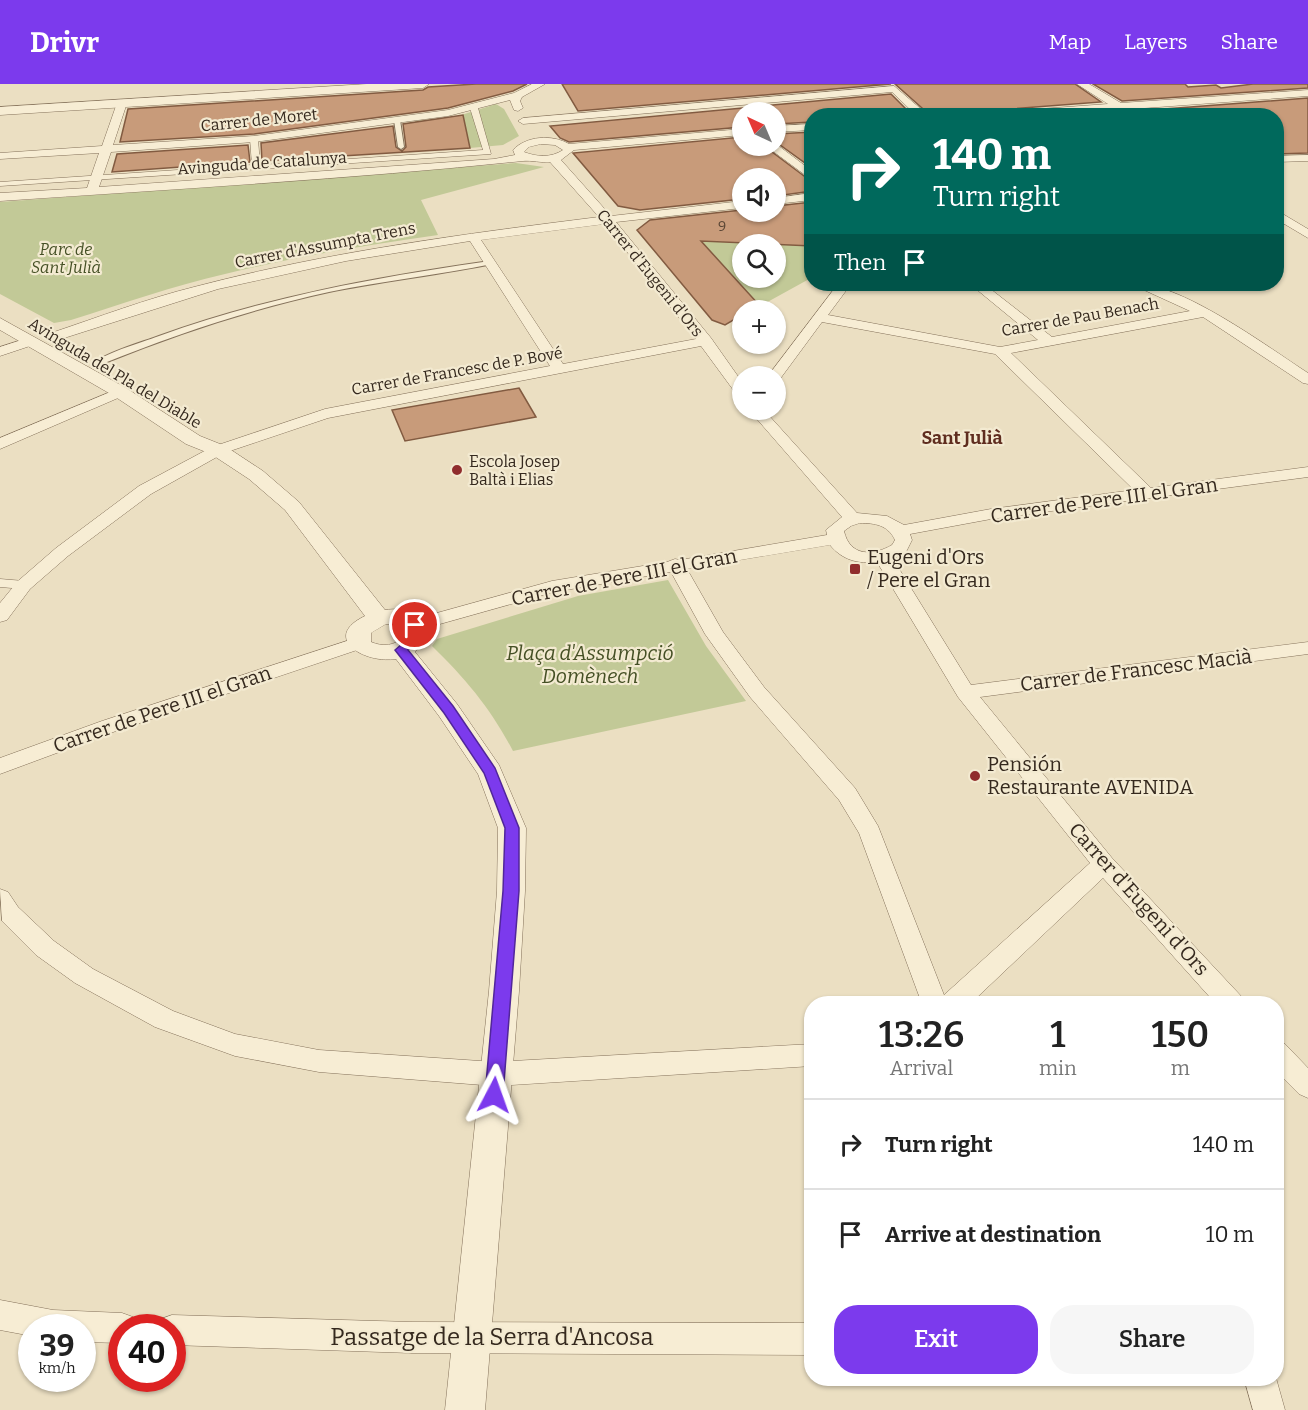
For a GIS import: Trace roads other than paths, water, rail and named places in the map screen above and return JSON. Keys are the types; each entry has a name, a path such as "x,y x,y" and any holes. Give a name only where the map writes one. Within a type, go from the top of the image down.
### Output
{"street":[{"path":"0,111 423,84"},
{"name":"Carrer de Moret","path":"0,156 105,151 254,139 397,120 474,108 518,95 540,84"},
{"path":"1082,84 1121,108"},
{"path":"523,121 719,105 891,87 915,108"},
{"path":"1081,108 1308,93"},
{"path":"518,95 515,101 533,142"},
{"path":"92,190 122,103"},
{"path":"719,105 732,116"},
{"path":"0,184 488,152 474,108"},
{"path":"786,128 804,127"},
{"path":"526,157 519,154 518,150 533,142 550,141 568,147 732,133"},
{"path":"254,139 256,167"},
{"path":"401,147 404,158"},
{"path":"552,158 567,152 568,147"},
{"path":"784,156 804,171"},
{"name":"Avinguda de Catalunya","path":"0,197 344,174 494,162 526,157 552,158"},
{"name":"Carrer d'Eugeni d'Ors","path":"552,158 608,220 706,341 732,378"},
{"path":"1284,159 1308,158"},
{"path":"786,200 804,197"},
{"name":"Carrer d'Assumpta Trens","path":"56,336 214,285 328,260 419,244 732,205"},
{"path":"1284,218 1308,234"},
{"path":"1284,223 1290,222"},
{"path":"474,238 560,370"},
{"path":"783,366 839,291"},
{"path":"985,291 1050,342"},
{"path":"1155,291 1205,312 1308,380"},
{"name":"Avinguda del Pla del Diable","path":"0,306 56,336 213,433 218,450"},
{"name":"Carrer de Pau Benach","path":"821,318 1000,351 1205,312"},
{"name":"Avinguda del Pla del Diable","path":"0,322 120,392 193,440 218,450 256,475 292,506 379,618"},
{"path":"0,352 31,341"},
{"name":"Carrer de Francesc de P. Bové","path":"0,616 24,585 62,552 145,490 218,450 325,414 444,389 560,370 706,341"},
{"path":"1000,351 1148,494"},
{"path":"0,444 120,392"},
{"path":"765,420 853,519"},
{"name":"Carrer de Pere III el Gran","path":"900,531 991,514 1308,472"},
{"path":"853,519 882,520 900,531 904,540 902,546 896,552 883,557 863,557 850,553 840,547 835,539 835,530 844,522 853,519"},
{"name":"Carrer de Pere III el Gran","path":"415,625 552,587 675,564 835,539"},
{"name":"Carrer d'Eugeni d'Ors","path":"883,557 965,692 1104,864 1225,996"},
{"path":"675,564 715,634 757,692 847,794 870,832 932,996"},
{"path":"0,583 24,585"},
{"path":"399,616 415,625 416,638 401,650 375,652 359,643 358,632 365,624 379,618 399,616"},
{"name":"Carrer de Pere III el Gran","path":"0,766 109,726 359,643"},
{"name":"Carrer de Francesc Macià","path":"965,692 1308,648"},
{"path":"401,650 448,710 490,772 512,828 511,891 465,1410"},
{"path":"965,996 1104,864"},
{"path":"0,898 10,914 45,948 84,976 164,1018 235,1045 319,1061 495,1074 804,1055"},
{"path":"1284,1060 1308,1086"},
{"path":"0,1315 53,1325 108,1327"},
{"name":"Passatge de la Serra d'Ancosa","path":"186,1331 270,1335 473,1339 804,1339"},
{"path":"1262,1386 1269,1410"}],"lane":[{"path":"397,120 401,147"},
{"path":"99,362 236,313 316,292 429,271 490,263"}],"place":[{"name":"Escola Josep Baltà i Elias","path":"457,470"},
{"name":"Eugeni d'Ors / Pere el Gran","path":"855,569"},
{"name":"Pensión Restaurante AVENIDA","path":"975,776"}],"district":[{"name":"Sant Julià","path":"962,438"}],"park label":[{"name":"Parc de Sant Julià","path":"66,258"},
{"name":"Plaça d'Assumpció Domènech","path":"590,664"}]}
